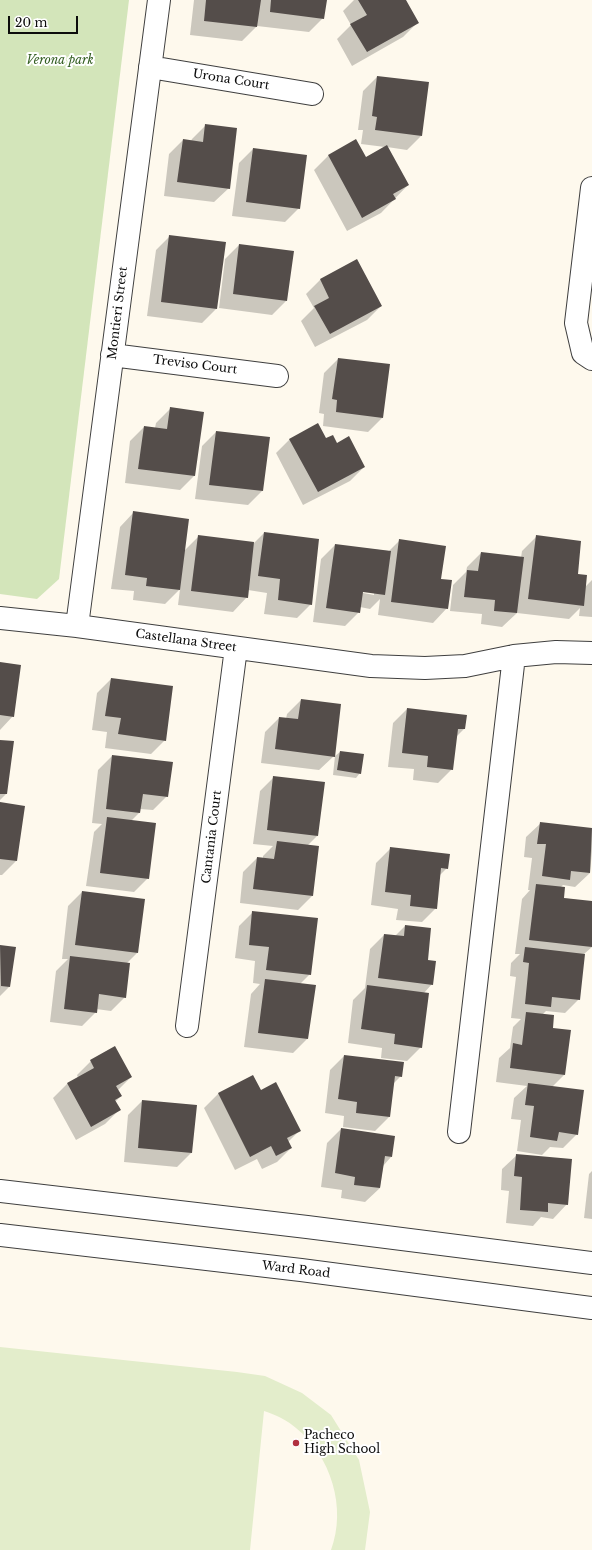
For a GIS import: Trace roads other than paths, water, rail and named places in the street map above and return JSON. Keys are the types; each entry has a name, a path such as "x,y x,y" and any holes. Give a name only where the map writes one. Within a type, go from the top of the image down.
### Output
{"street":[{"name":"Montieri Street","path":"77,626 158,0"},
{"name":"Urona Court","path":"150,67 312,94"},
{"path":"592,188 576,323 583,353 592,359"},
{"name":"Treviso Court","path":"112,355 277,376"},
{"name":"Castellana Street","path":"0,618 77,626 371,666 425,668 465,666 514,656 556,652 592,653"},
{"name":"Cantania Court","path":"187,1026 236,648"},
{"path":"458,1132 514,656"},
{"path":"0,1191 307,1227 592,1263"},
{"name":"Ward Road","path":"0,1235 300,1270 592,1308"}],"place":[{"name":"Pacheco High School","path":"296,1443"}],"park label":[{"name":"Verona park","path":"60,61"}]}
